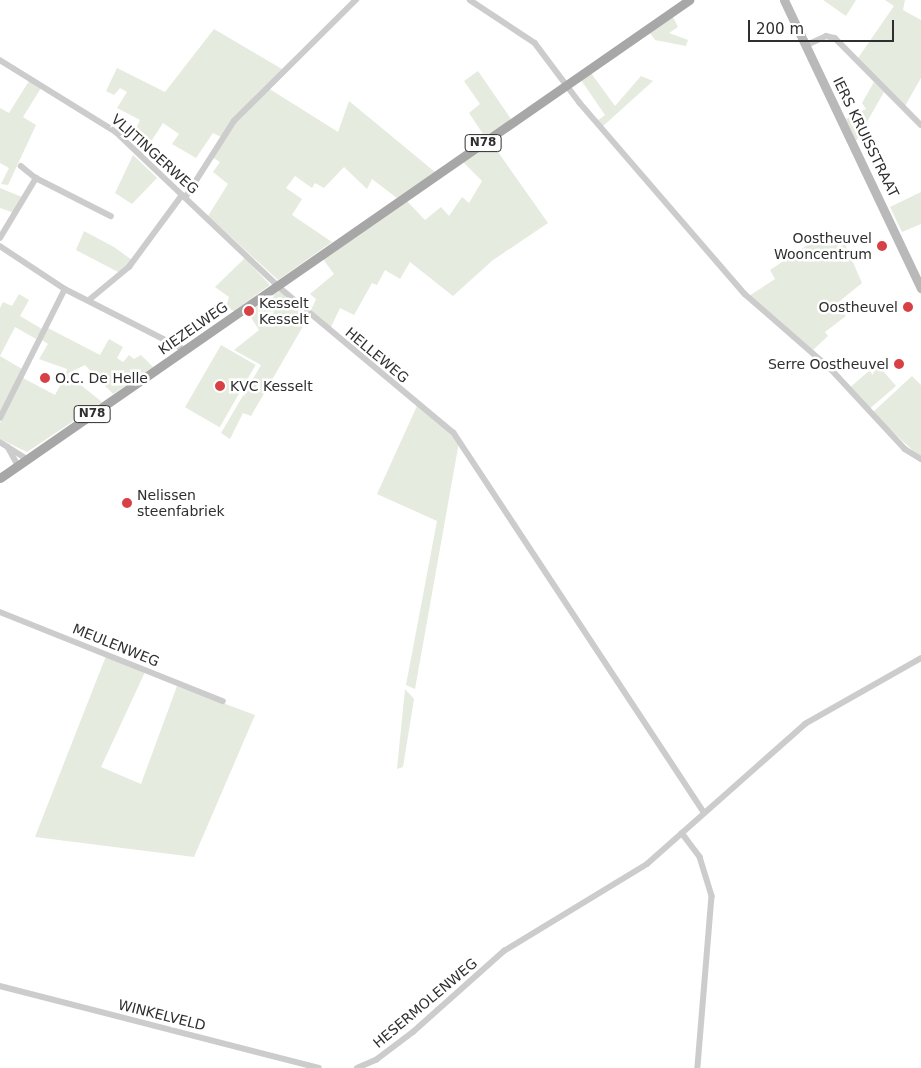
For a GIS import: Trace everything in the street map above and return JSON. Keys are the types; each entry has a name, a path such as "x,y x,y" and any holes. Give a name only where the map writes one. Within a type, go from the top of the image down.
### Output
{"main road":[{"name":"N78","path":"278,286 689,0"},
{"name":"KIEZELWEG","path":"0,478 278,286"}],"street":[{"path":"89,300 129,267 184,197 234,120 356,0"},
{"path":"470,0 535,43 566,85 745,294 831,369 904,449 921,460"},
{"name":"IERS KRUISSTRAAT","path":"784,0 919,277 921,288"},
{"path":"807,45 826,36 835,38 921,125"},
{"name":"VLIJTINGERWEG","path":"0,60 107,125 278,286"},
{"path":"21,166 36,178 111,216"},
{"path":"0,238 36,178"},
{"path":"0,246 65,289 185,350"},
{"name":"HELLEWEG","path":"278,286 461,442 704,812"},
{"path":"0,418 65,289"},
{"path":"0,442 27,459"},
{"path":"8,447 18,465"},
{"name":"MEULENWEG","path":"0,612 223,701"},
{"name":"HESERMOLENWEG","path":"357,1068 376,1060 414,1032 504,951 637,870 682,833 805,724 921,658"},
{"path":"682,833 704,864 712,896 698,1068"},
{"name":"WINKELVELD","path":"0,986 319,1068"}],"shaded area":[{"path":"823,0 856,0 846,16"},
{"path":"885,0 905,0 903,10 921,20 921,78 905,106 858,58 894,6"},
{"path":"673,17 678,27 669,33 688,40 686,46 655,40 650,33"},
{"path":"214,29 282,69 221,137 213,133 196,158 172,144 179,134 163,123 141,157 129,143 140,120 117,108 127,92 120,88 114,95 106,91 117,68 165,92"},
{"path":"478,71 511,119 485,137 469,113 480,104 464,81"},
{"path":"591,73 615,106 641,76 653,81 602,127 597,121 605,115 581,80"},
{"path":"29,81 41,88 23,117 36,125 8,185 1,184 9,168 0,163 0,108 9,113"},
{"path":"874,82 884,92 856,141 846,119 866,109 862,103"},
{"path":"268,88 338,132 349,101 435,172 397,198 372,179 367,189 344,167 324,188 315,183 312,188 295,176 286,188 302,199 292,215 332,242 278,280 208,216 228,184 213,172 220,162 212,157 233,125"},
{"path":"491,142 548,223 493,260 453,296 410,262 400,279 385,270 377,285 372,283 354,315 340,308 330,329 310,312 316,299 310,294 334,274 323,259 407,201 425,220 441,207 449,216 462,197 469,203 482,181 463,162"},
{"path":"133,155 157,178 132,204 115,193"},
{"path":"0,188 22,197 14,213 0,208"},
{"path":"921,192 921,224 902,232 890,207"},
{"path":"830,230 839,247 845,244 862,283 835,305 846,316 825,332 828,336 813,350 749,296 775,279 770,270"},
{"path":"84,231 114,247 132,260 120,273 76,250"},
{"path":"245,258 270,285 234,311 226,307 229,297 215,287"},
{"path":"279,291 309,316 251,416 243,413 230,439 221,433 261,365 234,350 259,330 248,313"},
{"path":"19,294 29,300 20,316 42,329 36,339 15,327 0,356 0,308 3,302 12,306"},
{"path":"48,328 100,355 109,339 123,347 117,358 123,362 129,355 134,359 141,355 153,367 113,394 85,365 67,374 102,402 27,452 0,439 0,423 23,378 55,395 66,375 67,369 39,359 48,344 42,340"},
{"name":"KVC Kesselt","path":"221,345 256,365 220,427 185,407"},
{"path":"0,356 22,369 0,412"},
{"path":"877,364 896,386 870,409 851,387"},
{"path":"912,376 921,385 921,458 872,413"},
{"path":"417,406 459,442 415,689 406,685 437,521 377,494"},
{"path":"106,656 145,672 101,767 141,784 177,686 255,715 194,857 35,837"},
{"path":"405,689 414,699 403,767 397,769"}],"place":[{"name":"Oostheuvel Wooncentrum","path":"882,246"},
{"name":"Oostheuvel","path":"908,307"},
{"name":"Kesselt Kesselt","path":"249,311"},
{"name":"Serre Oostheuvel","path":"899,364"},
{"name":"O.C. De Helle","path":"45,378"},
{"name":"KVC Kesselt","path":"220,386"},
{"name":"Nelissen steenfabriek","path":"127,503"}]}
